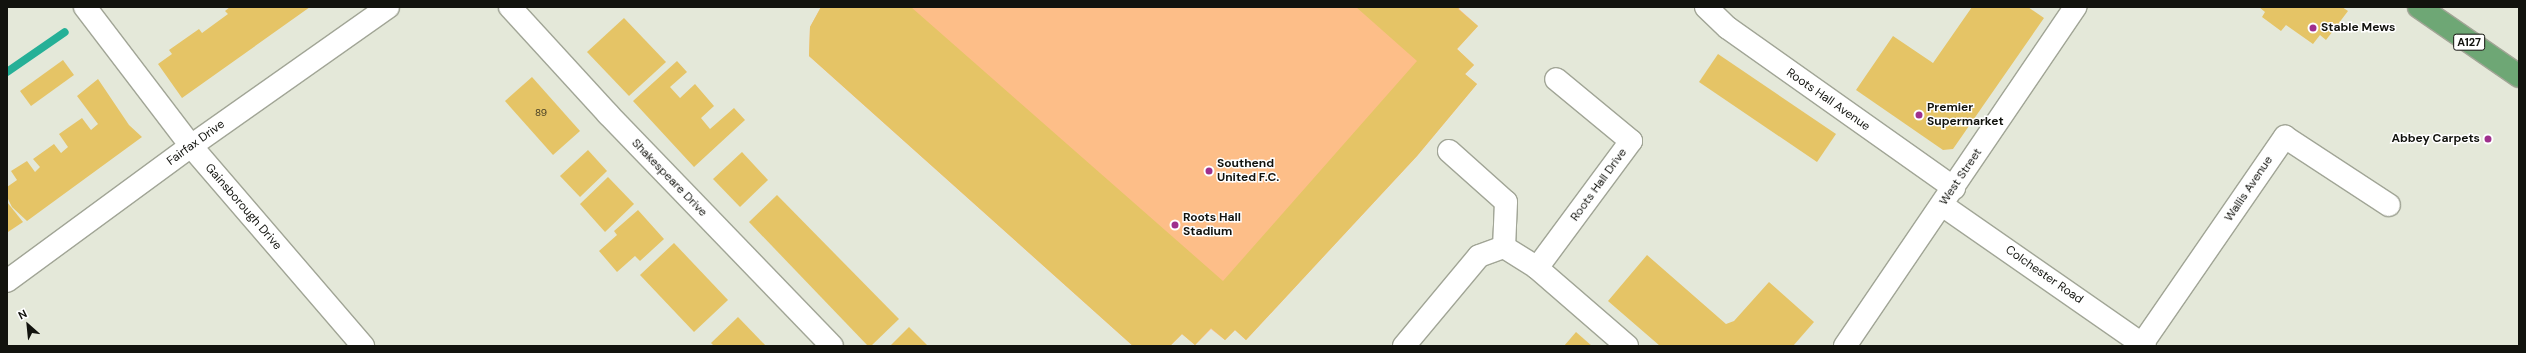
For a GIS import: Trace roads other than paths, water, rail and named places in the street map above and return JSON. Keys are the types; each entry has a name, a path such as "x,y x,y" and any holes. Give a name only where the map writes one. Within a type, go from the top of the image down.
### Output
{"highway":[{"name":"A127","path":"2419,7 2519,76"}],"street":[{"name":"Gainsborough Drive","path":"85,7 191,146 363,346"},
{"name":"Fairfax Drive","path":"7,281 191,146 388,7"},
{"name":"Shakespeare Drive","path":"510,7 613,120 832,346"},
{"name":"Roots Hall Avenue","path":"1706,7 1728,28 1948,196"},
{"name":"West Street","path":"1845,346 2075,7"},
{"name":"Roots Hall Drive","path":"1537,268 1631,141 1556,79"},
{"name":"Wallis Avenue","path":"2144,345 2285,137 2389,205"},
{"path":"1449,151 1506,202 1504,247"},
{"name":"Colchester Road","path":"1948,196 2144,345"},
{"path":"1504,247 1537,268 1627,346"},
{"path":"1404,346 1479,256 1504,247"}],"waterway":[{"path":"7,72 65,32"}],"place":[{"name":"Stable Mews","path":"2313,28"},
{"name":"Premier Supermarket","path":"1919,115"},
{"name":"Abbey Carpets","path":"2488,139"},
{"name":"Southend United F.C.","path":"1209,171"},
{"name":"Roots Hall Stadium","path":"1175,225"}]}
